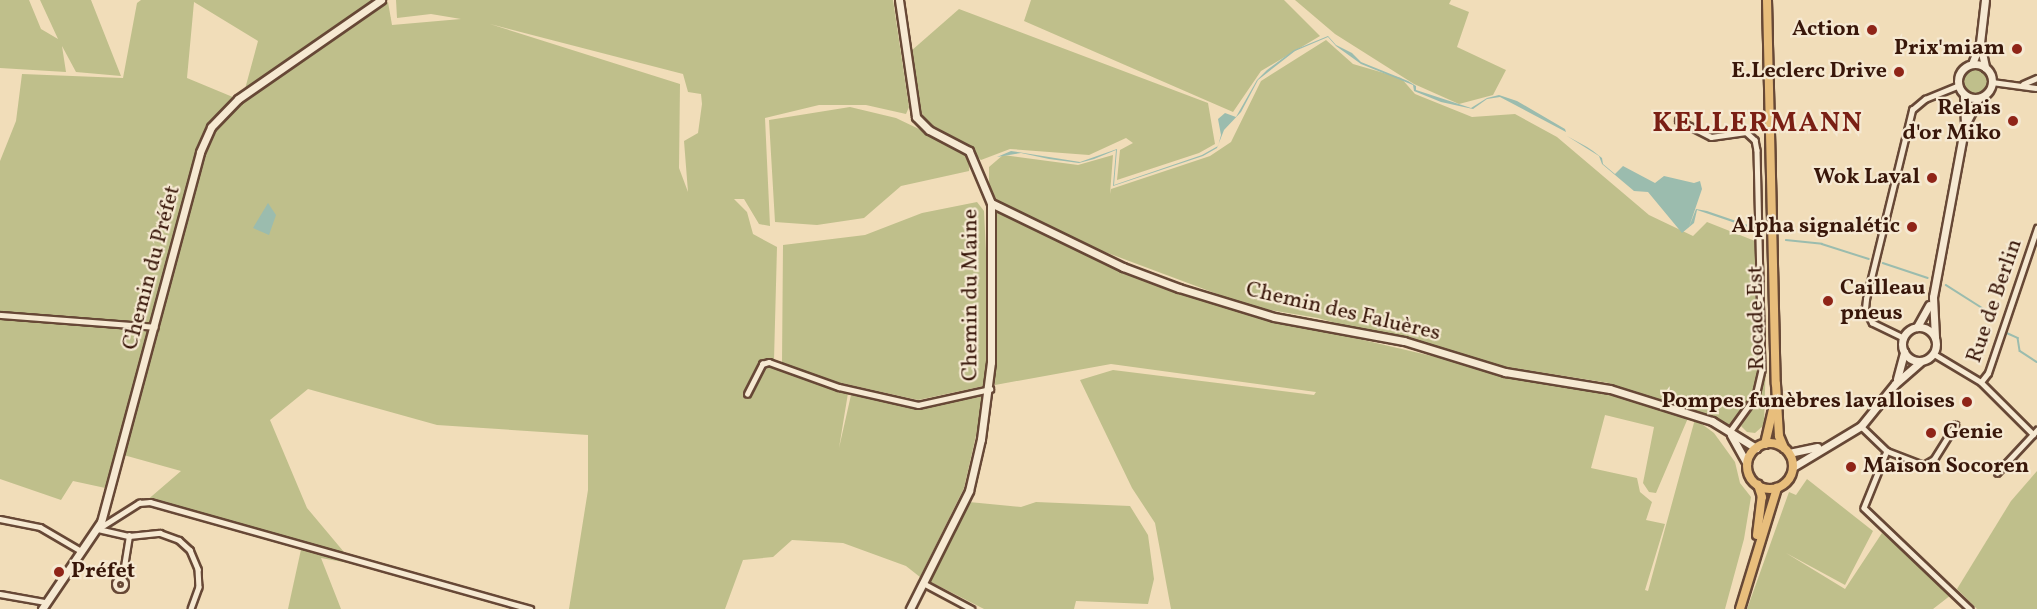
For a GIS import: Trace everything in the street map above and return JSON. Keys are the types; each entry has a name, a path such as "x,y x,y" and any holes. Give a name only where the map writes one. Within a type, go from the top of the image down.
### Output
{"main road":[{"name":"Rocade Est","path":"1767,0 1776,384 1779,436 1786,451"},
{"name":"Rocade Est","path":"1765,444 1776,384"},
{"path":"1740,609 1750,581 1777,488 1789,480 1793,467 1786,451 1765,444 1756,448 1747,464 1750,476 1758,485 1761,516 1750,581"},
{"path":"1758,485 1777,488"}],"street":[{"name":"Chemin du Préfet","path":"44,606 98,529 155,327 200,152 211,127 238,99 381,0"},
{"name":"Chemin du Maine","path":"899,0 916,117 929,130 969,151 976,160 991,203 990,389 969,491 910,609"},
{"path":"1934,354 1933,297 1965,125 1964,95 1958,86 1960,72 1972,64 1980,43 1985,0"},
{"path":"1965,125 1979,98 1989,92 1992,82 1985,67 1980,43"},
{"path":"1972,64 1985,67"},
{"path":"1992,82 2019,84 2037,89 2036,78 2019,84"},
{"path":"1903,338 1872,322 1865,309 1866,299 1912,110 1925,99 1958,86"},
{"path":"1964,95 1979,98"},
{"path":"1678,120 1711,137 1746,132 1755,140 1762,370 1756,396 1730,434 1747,464"},
{"name":"Chemin des Faluères","path":"991,203 1149,278 1250,311 1381,335 1531,378 1610,389 1713,422 1756,448"},
{"name":"Rue de Berlin","path":"1981,382 1988,373 2037,228"},
{"path":"1903,338 1917,327 1933,297"},
{"path":"0,315 155,327"},
{"path":"1917,327 1928,329 1935,337"},
{"path":"1895,384 1904,352 1903,338"},
{"path":"1904,352 1920,362"},
{"path":"1934,354 1981,382 2035,432 1997,473"},
{"path":"1793,467 1825,445 1861,426 1895,384 1920,362 1934,354"},
{"path":"747,394 762,364 769,362 839,387 918,405 990,389"},
{"path":"1861,426 1887,451 1918,465 1929,463 1955,425"},
{"path":"1786,451 1825,445"},
{"path":"1887,451 1864,508 1970,609"},
{"path":"98,529 139,503 150,502 530,609"},
{"path":"0,519 40,527 81,551"},
{"path":"98,529 129,536 166,534 190,550 200,577 191,609"},
{"path":"122,579 129,536"},
{"path":"923,583 972,609"},
{"path":"0,594 44,606"}],"green space":[{"path":"0,0 29,0 41,29 58,39 40,0 91,0 121,76 76,72 62,46 66,72 0,68"},
{"path":"141,0 376,0 245,89 258,41 194,2 187,78 240,100 388,2 392,25 461,19 431,14 397,18 396,0 893,0 909,107 906,114 866,105 819,105 765,118 770,226 759,224 744,199 734,199 747,212 753,234 777,247 774,360 782,363 783,245 865,235 922,213 977,202 984,211 991,354 984,386 918,400 836,382 849,387 839,448 851,395 915,409 985,396 964,488 920,577 906,566 843,543 792,540 773,557 743,560 725,609 569,609 588,490 588,435 437,425 308,389 270,420 307,508 354,564 321,558 341,609 288,609 302,545 145,502 181,471 120,454 110,489 73,481 61,500 0,479 0,161 16,121 22,74 123,78 137,3","holes":["490,24 683,74 688,92 701,94 702,104 698,133 684,141 688,192 679,168 680,84"]},
{"path":"1031,0 1284,0 1320,36 1261,71 1233,112 1024,21"},
{"path":"1295,0 1451,0 1449,4 1469,12 1457,47 1506,70 1493,95 1459,104 1414,84 1335,34"},
{"path":"959,9 1208,103 1215,144 1199,153 1117,180 1120,150 1133,143 1126,138 1089,155 1010,149 981,160 956,138 929,124 919,109 911,51"},
{"path":"1326,40 1353,64 1401,78 1415,94 1472,117 1515,114 1557,137 1649,215 1693,236 1707,222 1755,241 1758,375 1752,397 1736,421 1722,428 1609,383 1468,361 1318,318 1252,307 1089,246 999,203 989,188 989,167 1003,155 1078,165 1113,155 1110,194 1111,189 1210,156 1231,142 1261,81"},
{"path":"1975,68 1984,72 1988,81 1984,90 1975,94 1966,90 1962,81 1966,72"},
{"path":"850,107 896,118 944,141 970,159 969,171 901,186 864,218 817,225 775,222 769,120"},
{"path":"993,208 1151,283 1231,309 1560,386 1599,390 1688,418 1656,493 1649,492 1643,483 1654,427 1605,415 1591,468 1637,478 1640,492 1652,502 1646,520 1665,524 1645,590 1648,591 1695,419 1714,433 1735,462 1740,483 1751,497 1744,539 1725,609 1171,609 1155,523 1132,488 1080,380 1113,370 1314,395 1316,392 1111,364 995,385"},
{"path":"1766,357 1764,425 1755,433 1747,432 1741,426 1758,397"},
{"path":"2037,471 2037,609 1977,609 1957,589 2011,501"},
{"path":"1807,479 1873,531 1845,585 1786,553 1845,589 1882,533 1951,595 1933,609 1747,609 1789,492 1796,495"},
{"path":"969,502 1021,507 1036,502 1130,506 1148,535 1154,579 1148,604 1076,601 1074,609 984,609 929,581"}],"shaded area":[{"path":"1328,36 1336,45 1352,53 1361,62 1408,81 1416,86 1416,90 1471,108 1487,98 1499,95 1517,101 1565,129 1566,132 1500,97 1487,99 1473,109 1441,102 1414,91 1413,85 1361,64 1336,46 1328,37 1295,51 1258,80 1241,112 1224,130 1219,144 1221,135 1218,119 1225,113 1236,117 1257,80 1267,70 1294,50"},
{"path":"1567,136 1587,147 1602,158 1603,164 1615,174 1623,166 1655,183 1664,176 1694,183 1700,181 1702,189 1689,227 1696,209 1748,225 1753,229 1697,210 1694,223 1682,233 1648,192 1634,191 1602,164 1599,156"},
{"path":"1218,146 1203,156 1113,186 1116,150 1079,163 1021,153 997,157 1011,151 1080,162 1117,149 1114,185 1202,155"},
{"path":"268,203 276,215 269,235 253,228"}],"waterway":[{"path":"1786,240 1822,244 1869,259"},
{"path":"1883,263 1928,278"},
{"path":"1946,285 1995,316"},
{"path":"2007,333 2018,338 2020,351 2037,362"}],"place":[{"name":"Action","path":"1872,30"},
{"name":"Prix'miam","path":"2017,49"},
{"name":"E.Leclerc Drive","path":"1899,72"},
{"name":"Relais d'or Miko","path":"2013,121"},
{"name":"Wok Laval","path":"1932,178"},
{"name":"Alpha signalétic","path":"1912,227"},
{"name":"Cailleau pneus","path":"1828,301"},
{"name":"Pompes funèbres lavalloises","path":"1967,402"},
{"name":"Genie","path":"1931,433"},
{"name":"Maison Socoren","path":"1851,467"},
{"name":"Préfet","path":"59,572"}],"district":[{"name":"KELLERMANN","path":"1758,124"}]}
